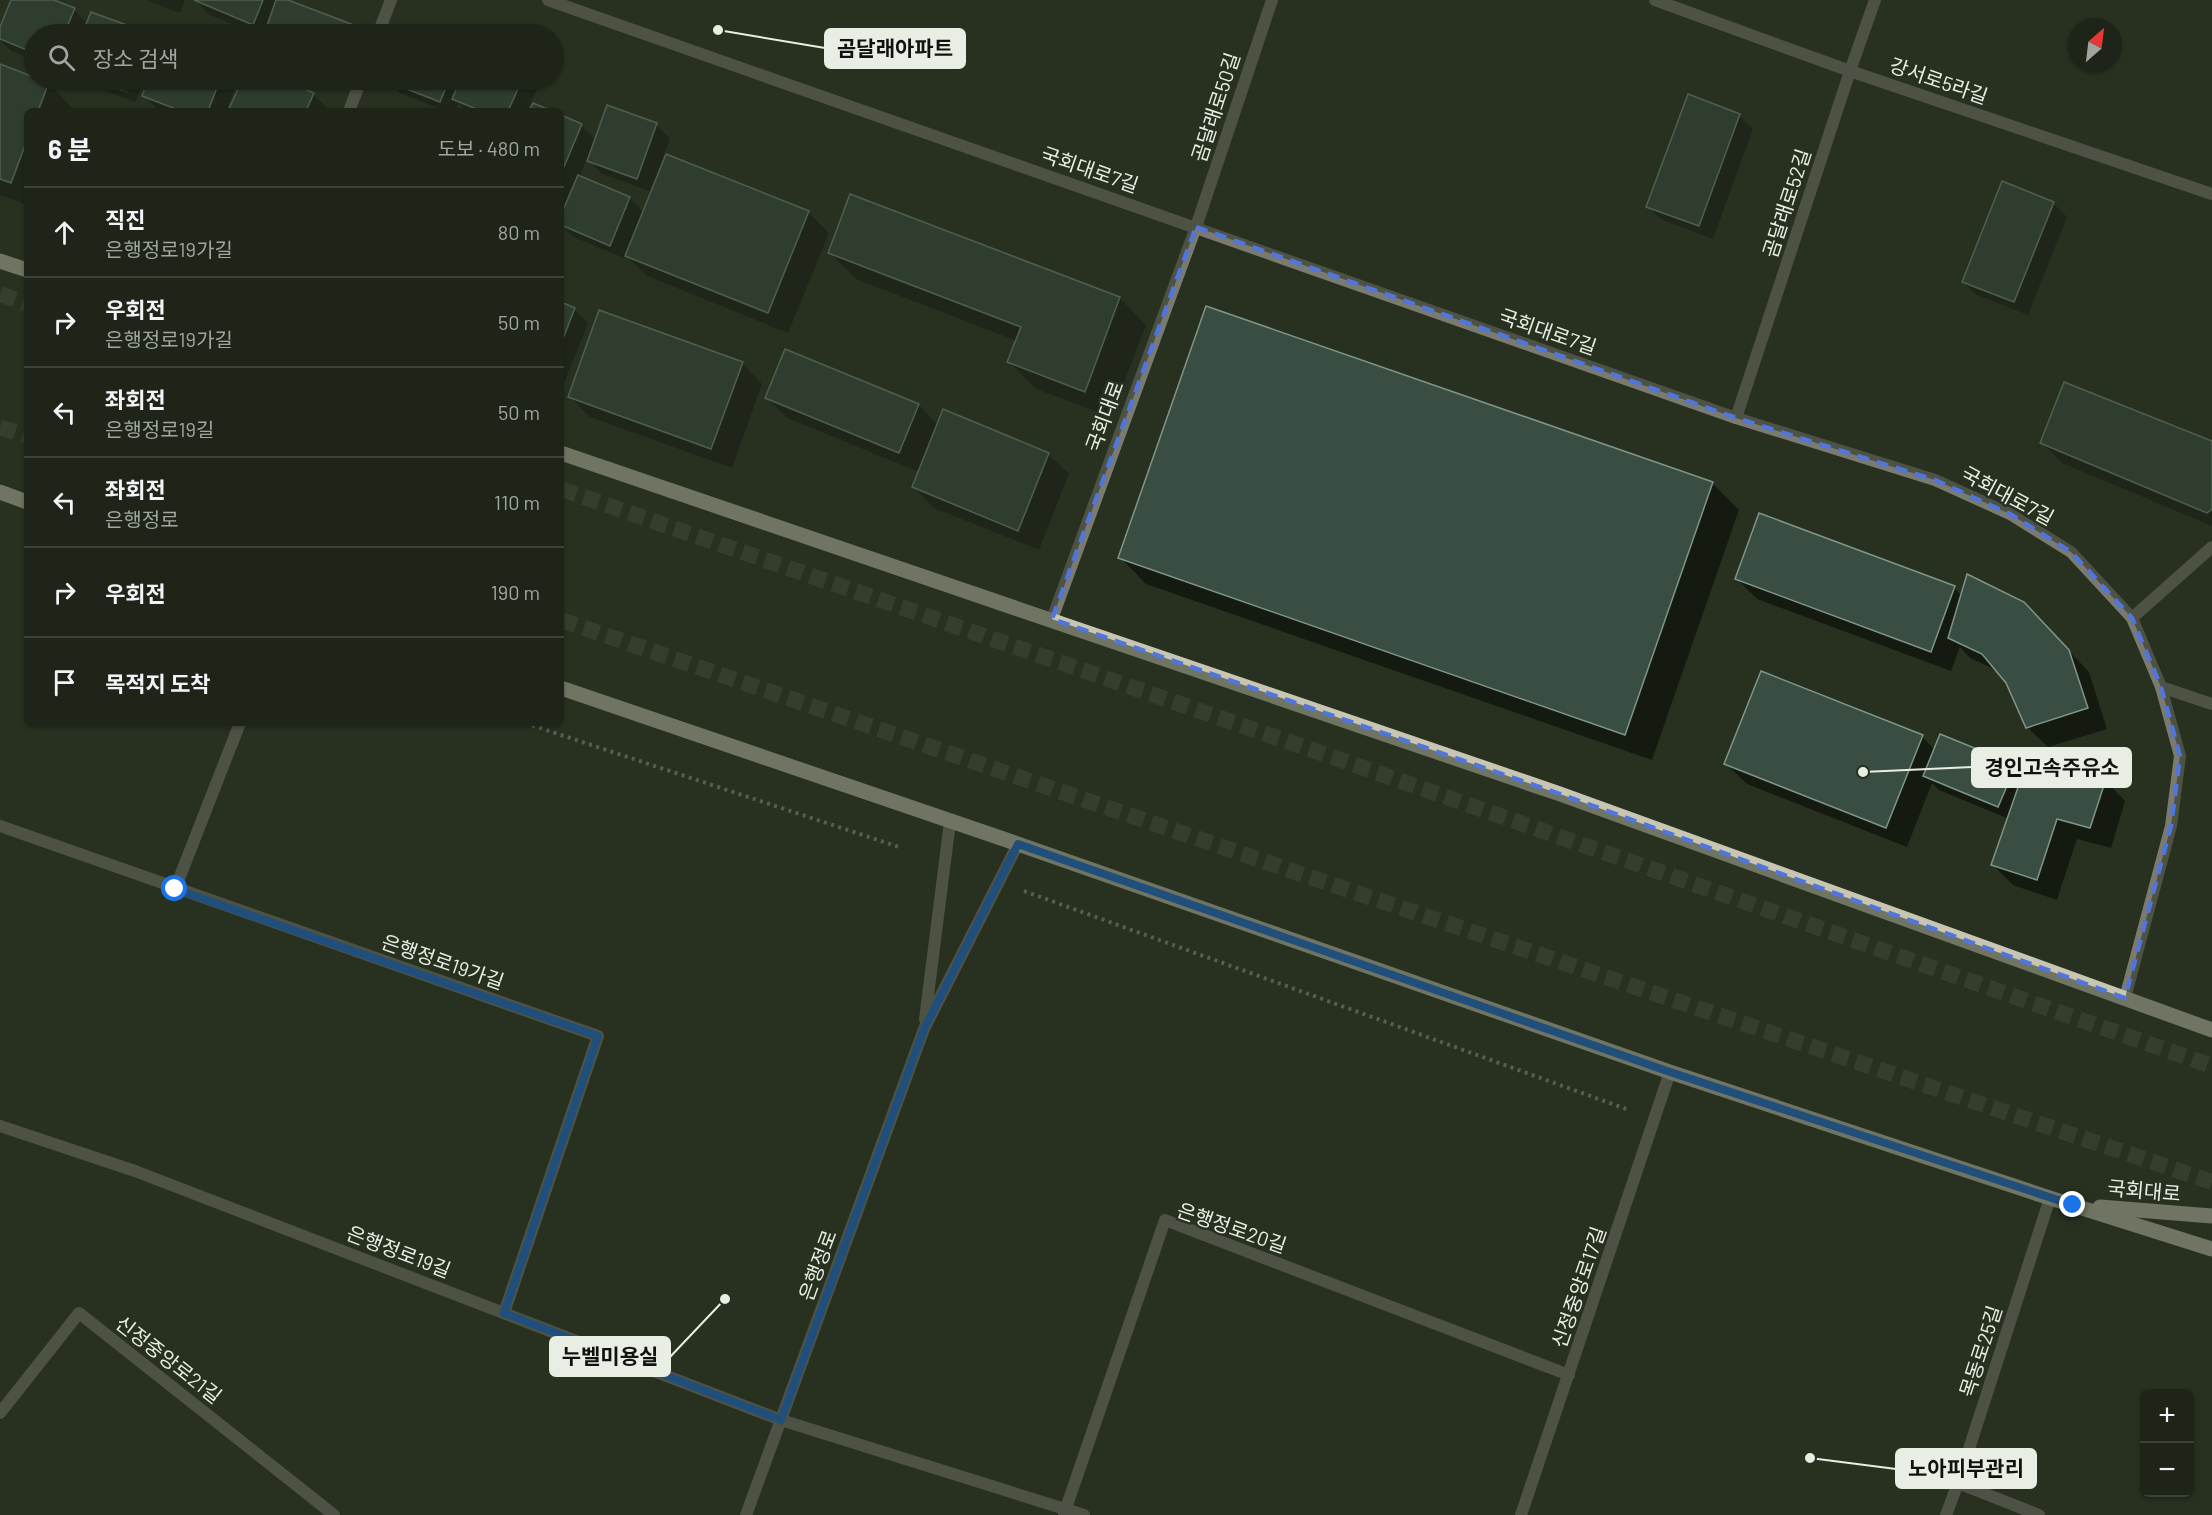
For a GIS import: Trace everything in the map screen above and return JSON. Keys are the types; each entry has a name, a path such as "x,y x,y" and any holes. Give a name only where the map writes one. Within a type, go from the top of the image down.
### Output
{"main road":[{"path":"0,261 24,269"},
{"path":"564,454 1571,798 2212,1030"},
{"path":"0,492 24,501"},
{"path":"564,689 1018,844 1670,1072 2050,1198 2212,1249"},
{"name":"국회대로","path":"2073,1205 2212,1216"}],"street":[{"path":"382,24 391,0"},
{"name":"국회대로7길","path":"548,0 1736,418 1935,480 2010,514 2070,552 2132,618 2161,687 2180,756 2171,826 2125,998"},
{"name":"곰달래로50길","path":"1196,227 1272,0"},
{"name":"강서로5라길","path":"1655,0 1850,71 2212,194"},
{"name":"곰달래로52길","path":"1736,418 1875,0"},
{"path":"350,108 357,90"},
{"name":"국회대로","path":"1052,620 1196,227"},
{"path":"2132,618 2212,547"},
{"path":"2161,687 2212,704"},
{"path":"175,889 239,726"},
{"name":"은행정로","path":"924,1029 950,822"},
{"name":"은행정로19가길","path":"0,826 598,1036 504,1313"},
{"name":"은행정로","path":"746,1515 924,1029 1018,844"},
{"name":"신정중앙로17길","path":"1521,1515 1670,1072"},
{"name":"은행정로19길","path":"0,1126 135,1171 781,1420"},
{"name":"목동로25길","path":"1946,1515 2050,1198"},
{"name":"은행정로20길","path":"1065,1512 1165,1220 1569,1375"},
{"name":"신정중앙로21길","path":"0,1413 79,1313 334,1515"},
{"path":"781,1420 1065,1512 1084,1515"},
{"path":"1958,1483 2039,1515"}],"path":[{"path":"534,726 902,848"},
{"path":"1024,890 1655,1120"}],"highlighted area":[{"path":"1196,227 1736,418 1935,480 2010,514 2071,552 2132,618 2161,687 2180,756 2171,826 2125,998 1560,794 1052,619"}],"building":[{"path":"11,0 54,0 75,8 68,24 24,24 24,49 0,39 0,27"},
{"path":"194,0 263,0 253,24"},
{"path":"276,0 288,0 351,24 268,24"},
{"path":"91,12 124,24 86,24"},
{"path":"0,64 24,73 24,90 46,90 39,108 24,108 24,148 11,183 0,179"},
{"path":"144,90 216,90 209,108 173,108 142,96"},
{"path":"237,90 307,90 314,93 307,108 229,108"},
{"path":"409,90 445,90 440,102"},
{"path":"456,90 517,90 509,108 474,108 452,99"},
{"path":"1688,94 1740,114 1699,226 1646,207"},
{"path":"533,103 545,108 530,108"},
{"path":"607,105 657,123 637,179 587,161"},
{"path":"564,116 582,124 564,167"},
{"path":"666,154 809,211 768,313 625,256"},
{"path":"578,175 630,197 610,246 564,226 564,208"},
{"path":"2002,181 2054,202 2014,302 1962,282"},
{"path":"850,194 1120,297 1085,392 1007,362 1021,327 828,253"},
{"path":"564,303 575,308 564,336"},
{"path":"1206,306 1713,482 1625,735 1118,558"},
{"path":"599,310 743,362 711,449 568,397"},
{"path":"785,349 919,404 899,453 765,398"},
{"path":"2064,382 2212,441 2212,509 2207,513 2040,443"},
{"path":"943,409 1049,453 1018,531 912,487"},
{"path":"1759,513 1955,586 1931,652 1735,579"},
{"path":"1967,574 2024,602 2069,650 2088,708 2026,728 2006,683 1982,654 1948,638"},
{"path":"1761,671 1923,735 1886,828 1724,764"},
{"path":"1940,734 2016,765 1998,807 1923,776"},
{"path":"2030,753 2106,779 2090,828 2057,819 2037,880 1991,865"}],"tunnel":[{"path":"0,294 24,303"},
{"path":"0,427 24,435"},
{"path":"564,490 2212,1066"},
{"path":"564,621 1301,874 2212,1182"}],"place":[{"name":"곰달래아파트","path":"718,30"},
{"name":"경인고속주유소","path":"1863,772"},
{"name":"누벨미용실","path":"725,1299"},
{"name":"노아피부관리","path":"1810,1458"}],"route":[{"path":"175,889 598,1036 504,1313 781,1420 924,1029 1018,844 1670,1072 2073,1205"}]}
